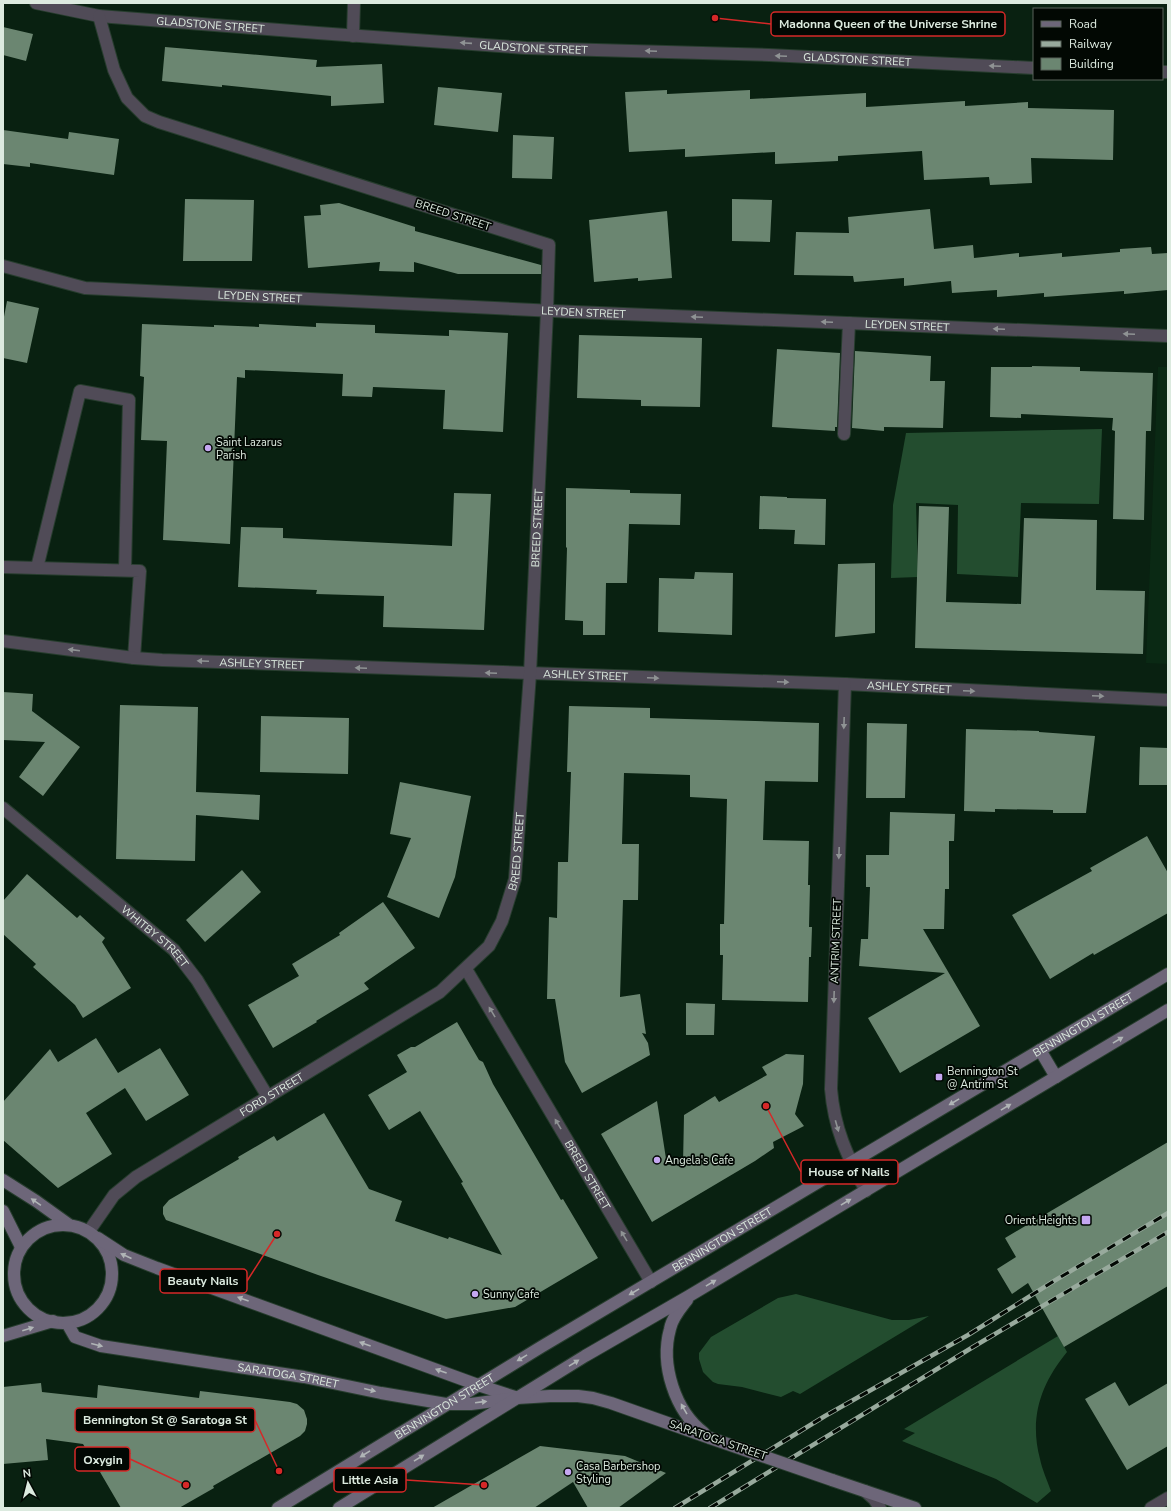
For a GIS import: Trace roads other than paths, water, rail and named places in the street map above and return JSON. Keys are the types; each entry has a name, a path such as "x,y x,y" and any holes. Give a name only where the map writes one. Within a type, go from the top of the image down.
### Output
{"main road":[{"name":"BENNINGTON STREET","path":"278,1508 446,1404 1168,974"},
{"path":"338,1508 585,1356 866,1191 1168,1010"},
{"path":"1040,1050 1056,1077"},
{"path":"3,1180 68,1224 79,1227 93,1235 105,1248 110,1258 112,1280 104,1301 97,1309 78,1321 67,1323 45,1320 26,1308 15,1290 13,1278 18,1252 3,1212"},
{"path":"3,1263 18,1252 27,1239 36,1232 46,1227 68,1224"},
{"name":"SARATOGA STREET","path":"93,1235 124,1255 157,1268 517,1398"},
{"path":"689,1296 674,1317 670,1328 667,1349 669,1373 683,1409 695,1425 710,1438"},
{"path":"3,1336 54,1321"},
{"name":"SARATOGA STREET","path":"67,1323 75,1337 101,1346 304,1377 381,1393 446,1404 470,1404 517,1398 565,1396 593,1398 915,1508"}],"street":[{"name":"GLADSTONE STREET","path":"36,3 99,16 526,48 769,55 1033,68"},
{"path":"353,36 354,3"},
{"name":"BREED STREET","path":"99,16 117,77 127,98 145,116 166,124 549,245 530,674 515,879 502,921 489,946 466,969 651,1282"},
{"name":"LEYDEN STREET","path":"3,266 85,288 547,311 1168,336"},
{"path":"844,434 849,323"},
{"path":"37,568 80,391 129,400 125,570"},
{"path":"3,567 140,571 134,658"},
{"name":"ASHLEY STREET","path":"3,641 134,658 530,674 846,684 1168,700"},
{"name":"ANTRIM STREET","path":"846,684 831,1089 835,1121 841,1141 866,1191"},
{"name":"WHITBY STREET","path":"3,808 174,950 197,980 268,1097"},
{"name":"FORD STREET","path":"93,1235 106,1206 125,1184 420,1005 440,992 466,969"},
{"path":"865,1491 874,1499 880,1508"},
{"path":"1151,1508 1168,1498"}],"railway":[{"path":"675,1508 825,1416 968,1335 1054,1281 1168,1213"},
{"path":"710,1508 973,1347 1168,1232"}],"place":[{"name":"Madonna Queen of the Universe Shrine","path":"715,18"},
{"name":"Saint Lazarus Parish","path":"208,448"},
{"name":"Bennington St @ Antrim St","path":"939,1077"},
{"name":"House of Nails","path":"766,1106"},
{"name":"Angela's Cafe","path":"657,1160"},
{"name":"Orient Heights","path":"1086,1220"},
{"name":"Beauty Nails","path":"277,1234"},
{"name":"Sunny Cafe","path":"475,1294"},
{"name":"Bennington St @ Saratoga St","path":"279,1471"},
{"name":"Casa Barbershop Styling","path":"568,1472"},
{"name":"Oxygin","path":"186,1485"},
{"name":"Little Asia","path":"484,1485"}]}
